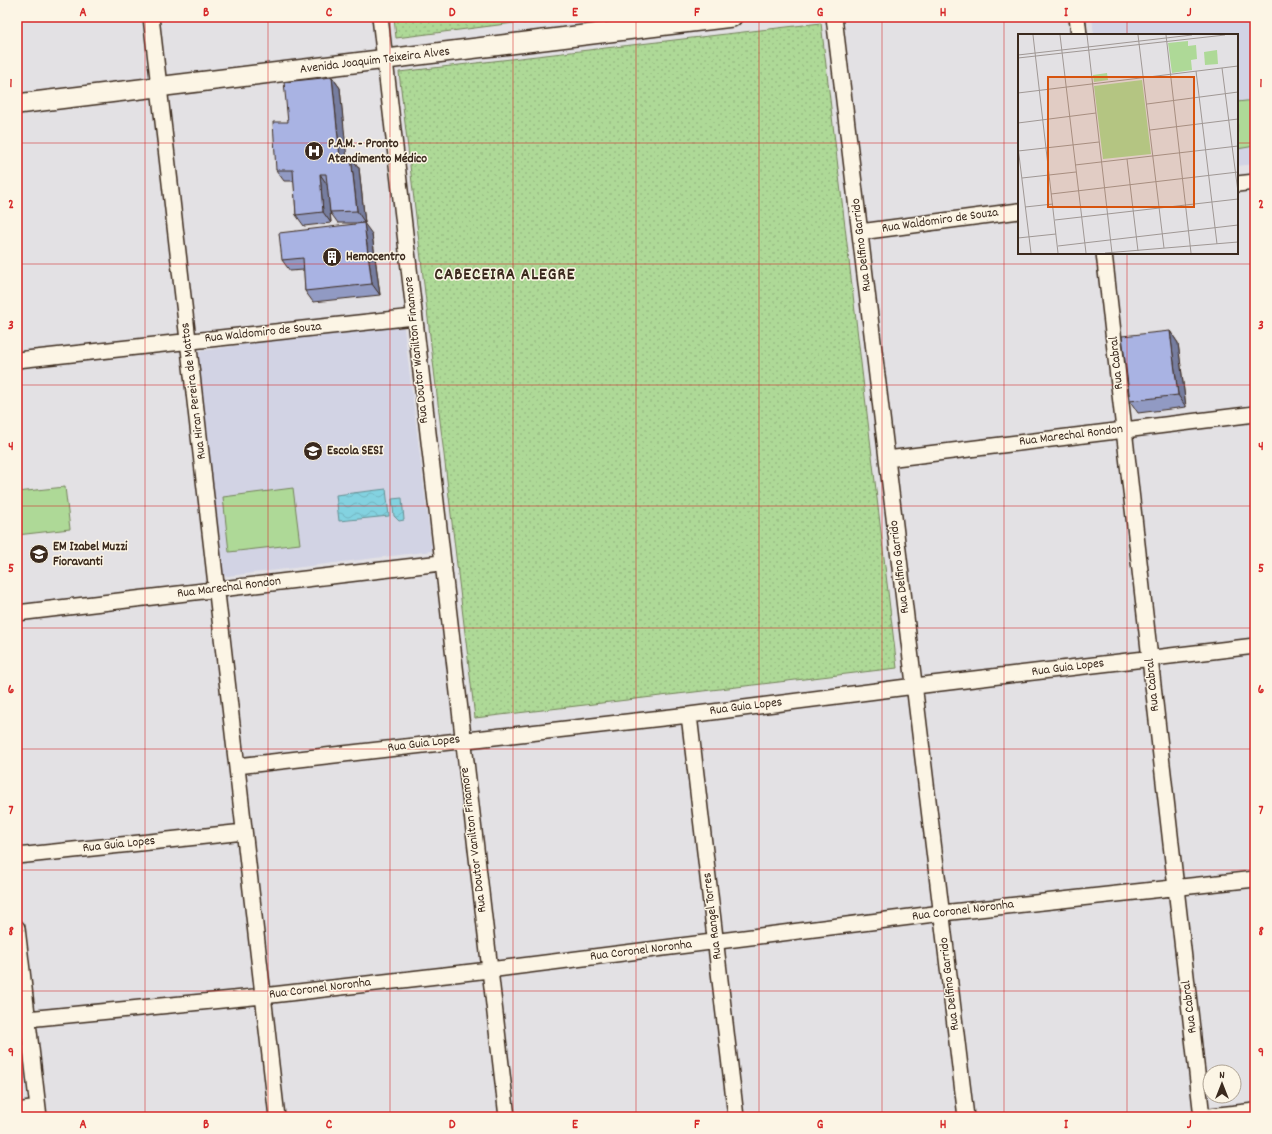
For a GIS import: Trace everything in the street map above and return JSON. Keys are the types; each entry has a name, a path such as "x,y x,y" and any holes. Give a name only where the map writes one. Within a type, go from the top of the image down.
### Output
{"street":[{"name":"Rua Hiran Pereira de Mattos","path":"151,17 277,1117"},
{"name":"Rua Doutor Wanilton Finamore","path":"380,17 441,563"},
{"name":"Avenida Joaquim Teixeira Alves","path":"17,104 732,17"},
{"name":"Rua Delfino Garrido","path":"834,17 966,1117"},
{"path":"1078,17 1080,34"},
{"path":"1238,184 1255,182"},
{"name":"Rua Waldomiro de Souza","path":"860,232 1018,211"},
{"name":"Rua Cabral","path":"1104,254 1202,1117"},
{"name":"Rua Waldomiro de Souza","path":"17,360 414,317"},
{"name":"Rua Marechal Rondon","path":"888,459 1255,414"},
{"name":"Rua Marechal Rondon","path":"17,613 441,563"},
{"name":"Rua Doutor Vanilton Finamore","path":"441,563 507,1117"},
{"name":"Rua Guia Lopes","path":"237,766 689,715 915,686 1255,646"},
{"name":"Rua Rangel Torres","path":"689,715 736,1117"},
{"name":"Rua Guia Lopes","path":"17,856 244,832"},
{"name":"Rua Coronel Noronha","path":"28,1018 263,996 489,970 942,913 1255,879"},
{"path":"17,928 38,1113 17,1111"},
{"path":"1202,1117 1255,1111"}],"shaded area":[{"path":"1092,17 1255,17 1255,164 1238,166 1238,34 1094,34"},
{"name":"Escola SESI","path":"403,321 432,551 220,577 194,352"}],"green space":[{"path":"394,17 521,17 522,22 396,38"},
{"path":"821,23 897,668 475,718 399,72"},
{"path":"1255,100 1255,146 1238,149 1238,102"},
{"path":"65,487 70,529 17,535 17,492"},
{"path":"293,488 300,544 229,552 223,497"}],"water":[{"path":"386,489 389,516 339,521 336,495"},
{"path":"402,498 404,520 399,521 394,516 392,499"}],"building":[{"name":"P.A.M. - Pronto Atendimento Médico","path":"332,77 340,158 351,157 357,211 330,212 326,174 320,174 323,212 296,215 293,170 276,170 273,122 288,122 284,82"},
{"name":"Hemocentro","path":"364,223 372,284 305,291 303,258 282,260 279,233"},
{"path":"1170,331 1178,395 1130,401 1122,336"}],"place":[{"name":"P.A.M. - Pronto Atendimento Médico","path":"314,151"},
{"name":"Hemocentro","path":"332,257"},
{"name":"Escola SESI","path":"313,451"},
{"name":"EM Izabel Muzzi Fioravanti","path":"39,554"}],"district":[{"name":"CABECEIRA ALEGRE","path":"505,276"}]}
